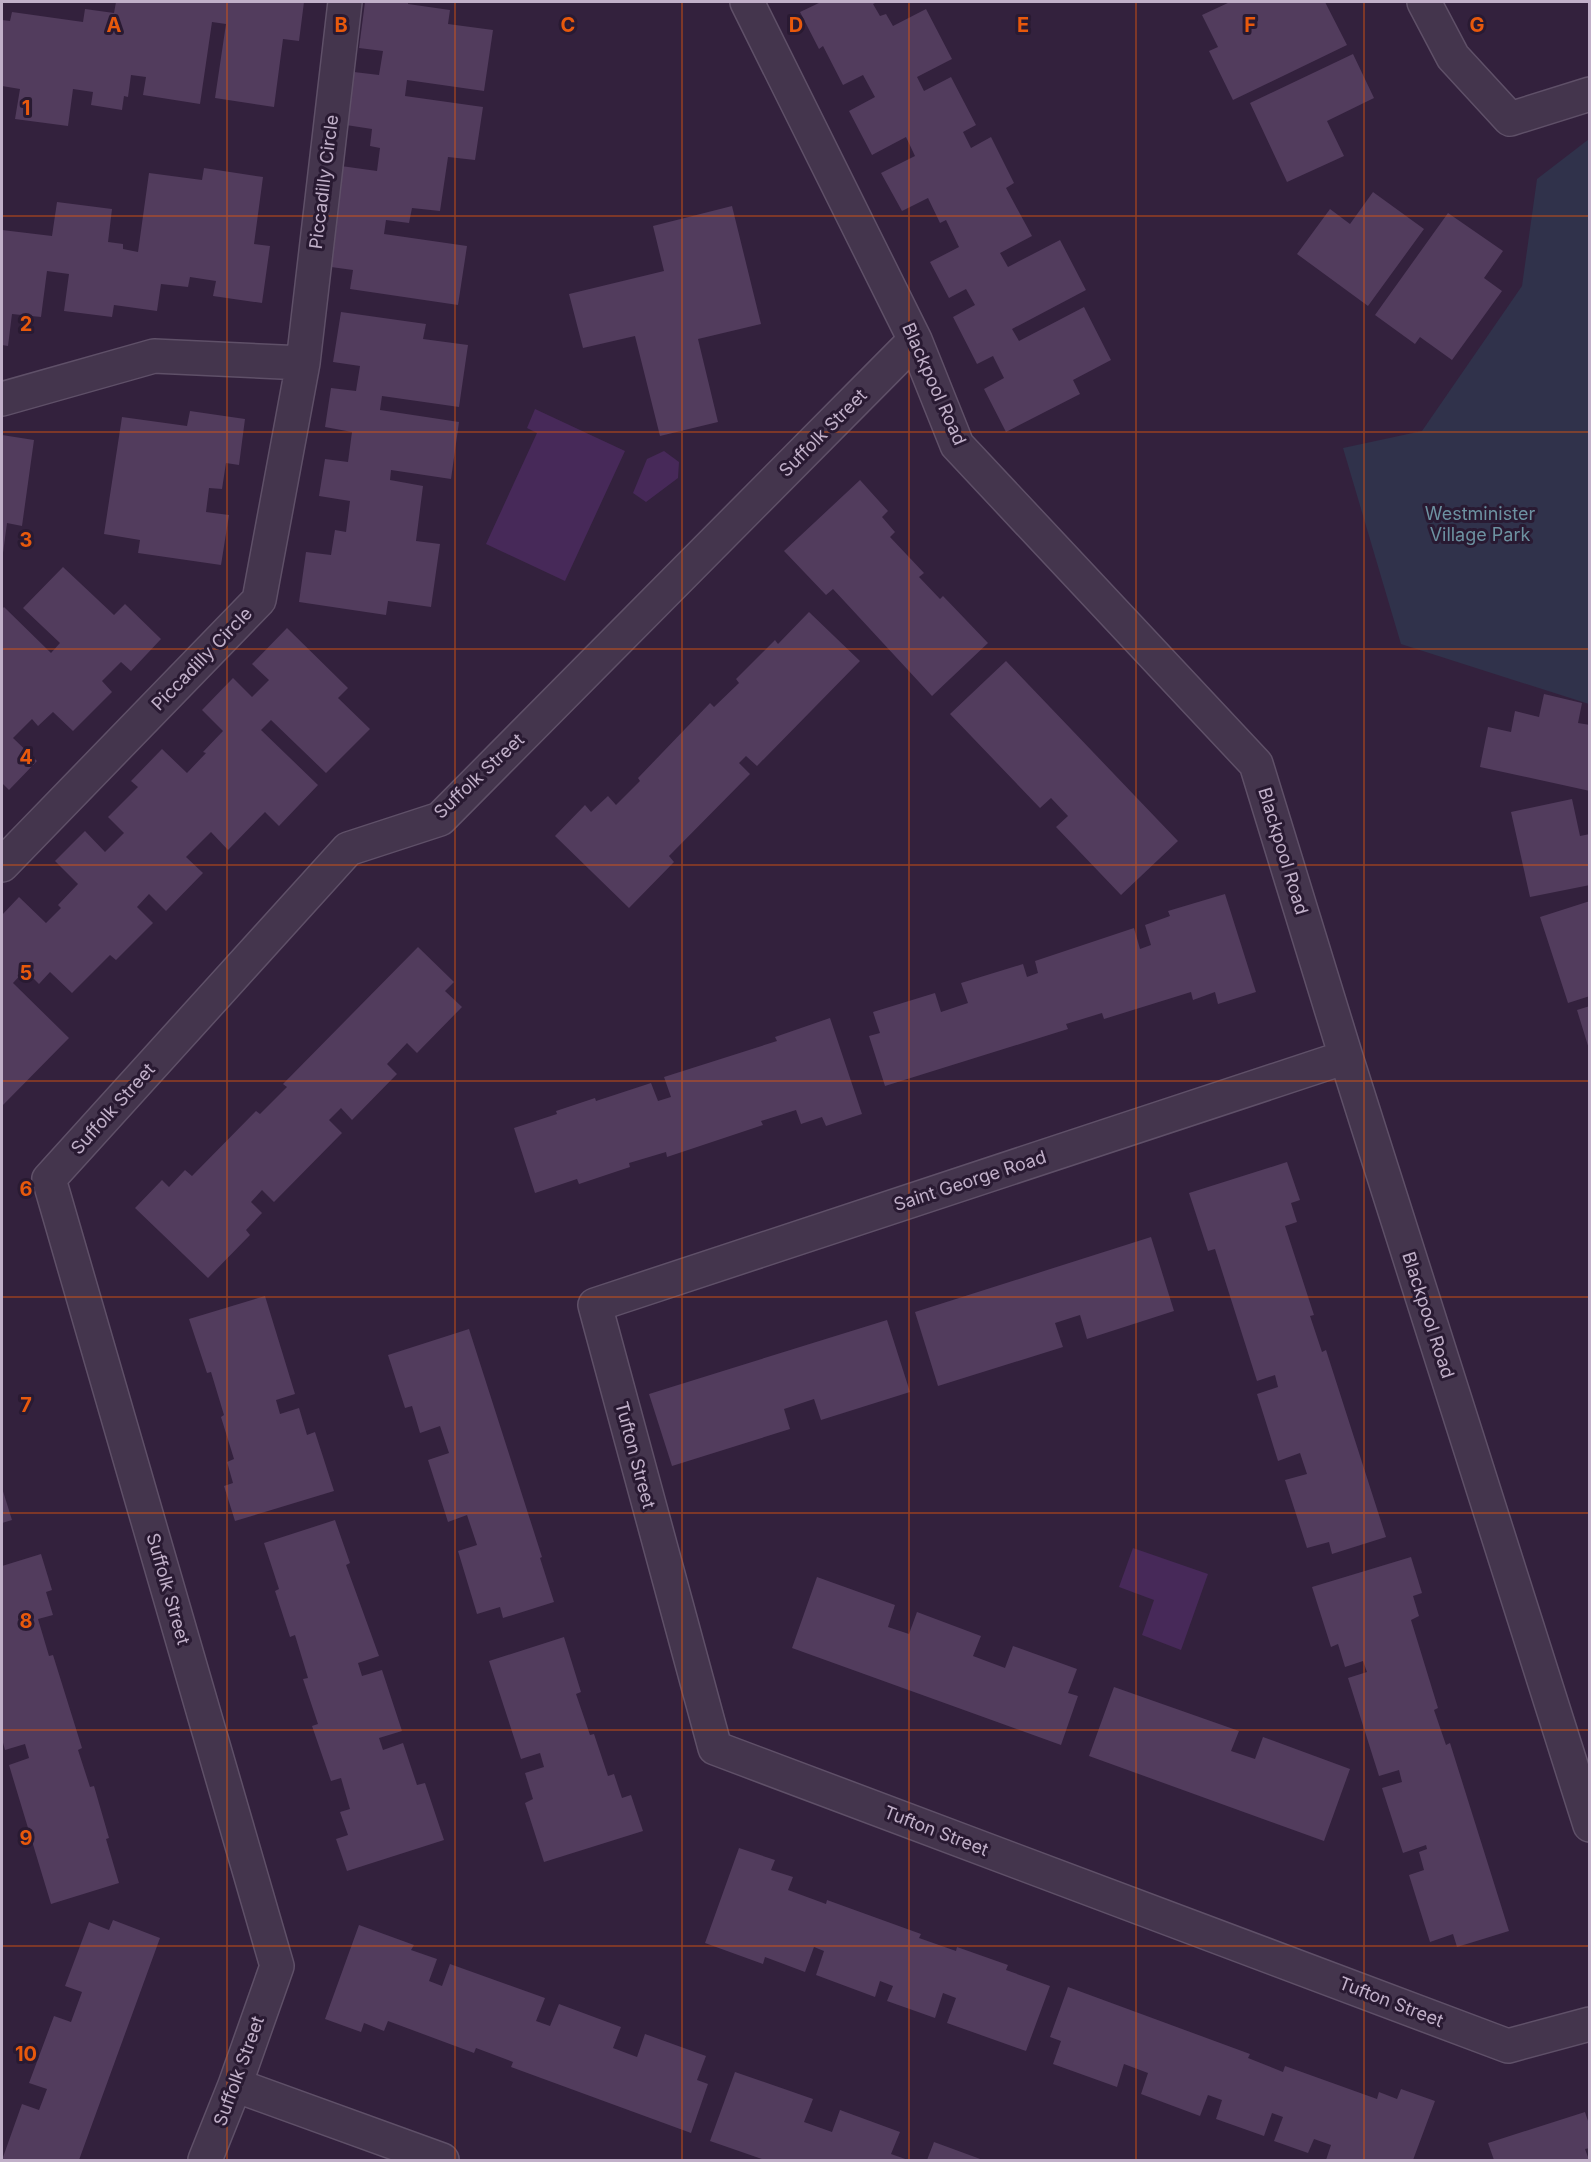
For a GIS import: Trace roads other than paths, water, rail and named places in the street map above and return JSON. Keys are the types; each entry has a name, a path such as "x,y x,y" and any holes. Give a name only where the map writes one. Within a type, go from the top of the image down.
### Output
{"street":[{"name":"Piccadilly Circle","path":"2,865 259,600 303,363 345,2"},
{"name":"Blackpool Road","path":"747,2 915,340 957,445 1257,764 1346,1057 1590,1825"},
{"path":"1424,2 1453,57 1510,119 1590,94"},
{"name":"Suffolk Street","path":"205,2160 235,2085 277,1966 49,1179 348,849 440,819 915,340"},
{"path":"2,399 154,356 303,363"},
{"name":"Saint George Road","path":"594,1305 1346,1057"},
{"name":"Tufton Street","path":"594,1305 715,1748 1508,2046 1590,2024"},
{"path":"235,2085 442,2160"}],"park label":[{"name":"Westminister Village Park","path":"1480,524"}]}
